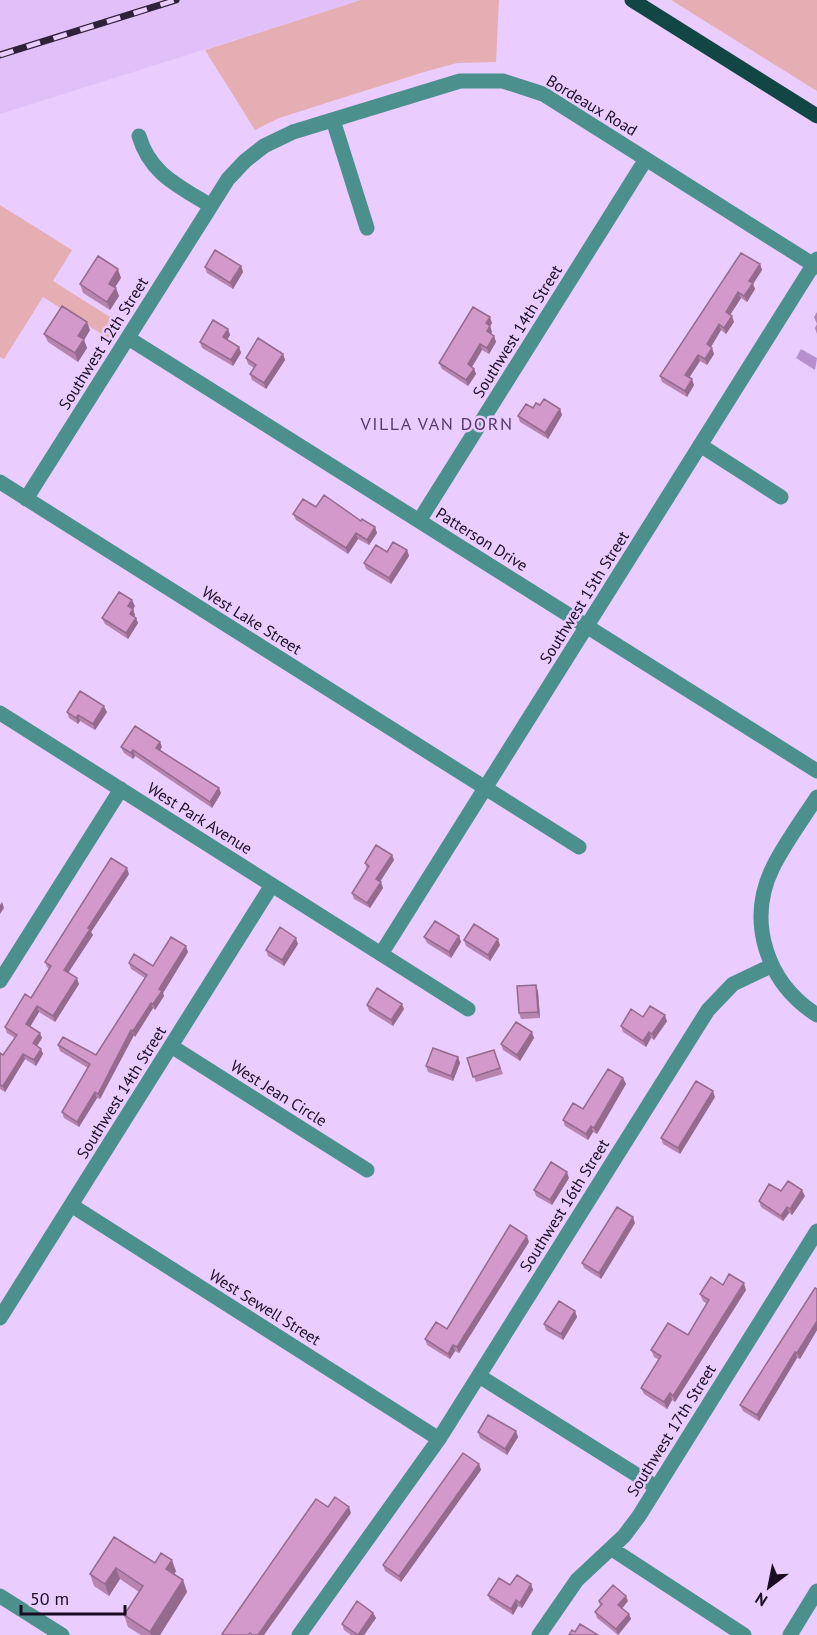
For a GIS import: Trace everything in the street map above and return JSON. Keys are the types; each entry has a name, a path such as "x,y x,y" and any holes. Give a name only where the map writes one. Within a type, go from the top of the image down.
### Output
{"main road":[{"path":"632,0 817,116"}],"street":[{"name":"Bordeaux Road","path":"211,206 228,179 264,147 293,132 460,81 503,81 543,94 816,263"},
{"path":"333,120 367,228"},
{"path":"139,136 145,154 157,169 211,206"},
{"name":"Southwest 14th Street","path":"419,521 646,159"},
{"name":"Southwest 12th Street","path":"26,499 211,206"},
{"name":"Southwest 15th Street","path":"381,954 816,263"},
{"name":"Patterson Drive","path":"128,338 817,771"},
{"path":"700,445 781,497"},
{"name":"West Lake Street","path":"0,482 579,847"},
{"name":"West Park Avenue","path":"0,713 468,1009"},
{"path":"2,974 121,789"},
{"path":"817,797 779,856 765,886 760,923 763,942 771,966 794,998 817,1015"},
{"name":"Southwest 14th Street","path":"0,1318 272,885"},
{"name":"Southwest 16th Street","path":"299,1635 439,1439 708,1010 734,984 771,966"},
{"name":"West Jean Circle","path":"171,1046 367,1170"},
{"name":"West Sewell Street","path":"71,1205 439,1439"},
{"name":"Southwest 17th Street","path":"539,1635 577,1580 624,1536 817,1231"},
{"path":"479,1376 656,1487"},
{"path":"612,1549 744,1635"},
{"path":"790,1635 817,1591"},
{"path":"0,1596 62,1635"}],"shaded area":[{"path":"0,0 361,0 0,114"},
{"path":"361,0 499,0 496,62 457,63 424,72 279,118 255,130 205,50"},
{"path":"671,0 817,0 817,91"},
{"path":"0,205 72,250 53,281 118,322 108,338 43,297 4,359 0,357"},
{"path":"801,349 817,358 815,370 796,358"}],"building":[{"path":"215,250 241,266 230,283 205,267"},
{"path":"741,253 760,264 749,281 753,283 744,296 738,292 726,312 732,316 724,328 719,324 707,344 712,348 705,359 698,355 685,375 692,379 685,391 660,376"},
{"path":"98,256 118,269 109,284 116,288 107,302 80,284"},
{"path":"62,306 87,322 78,336 84,339 75,353 44,334"},
{"path":"473,307 490,317 486,323 490,326 487,331 494,336 487,348 480,344 468,364 474,369 466,380 439,363"},
{"path":"213,320 228,329 223,337 239,347 231,360 200,342"},
{"path":"258,338 283,354 264,383 250,374 256,365 246,358"},
{"path":"544,399 560,409 545,433 518,416 526,404 533,408 536,403 540,405"},
{"path":"324,495 361,521 362,519 375,527 367,540 356,533 346,548 293,514 303,499 316,507"},
{"path":"393,542 407,550 389,578 364,563 376,545 387,552"},
{"path":"119,592 132,600 128,606 133,609 130,614 136,618 126,633 102,618"},
{"path":"80,691 104,706 93,724 78,715 76,718 67,712"},
{"path":"135,726 160,742 156,748 219,788 210,802 133,750 131,753 121,747"},
{"path":"376,845 392,855 376,879 381,882 367,903 352,893 369,866 365,863"},
{"path":"111,858 127,868 64,970 77,978 53,1016 37,1006 26,1024 40,1033 33,1043 41,1049 34,1060 23,1054 3,1086 0,1085 0,1053 3,1055 17,1035 5,1027 25,994 31,998 51,966 45,962"},
{"path":"435,921 459,936 449,952 424,937"},
{"path":"474,924 498,939 488,955 464,940"},
{"path":"280,927 296,938 282,960 266,950"},
{"path":"171,937 186,946 159,989 162,991 153,1004 151,1003 133,1031 131,1030 98,1094 95,1092 77,1122 62,1112 90,1064 58,1045 63,1037 96,1055 147,975 129,963 134,954 153,966"},
{"path":"536,985 538,1012 519,1013 517,986"},
{"path":"377,988 402,1004 391,1020 367,1005"},
{"path":"650,1006 665,1015 652,1034 649,1032 643,1041 621,1026 631,1009 643,1017"},
{"path":"516,1022 532,1032 517,1055 501,1044"},
{"path":"433,1048 458,1057 451,1076 426,1066"},
{"path":"494,1050 500,1068 473,1077 467,1058"},
{"path":"608,1069 623,1078 594,1128 591,1126 586,1134 563,1120 573,1103 583,1109"},
{"path":"696,1081 713,1091 678,1148 661,1138"},
{"path":"551,1162 567,1172 550,1200 534,1190"},
{"path":"788,1181 802,1190 790,1209 787,1207 781,1216 759,1201 769,1184 781,1191"},
{"path":"617,1207 633,1217 599,1273 582,1263"},
{"path":"510,1225 527,1236 457,1347 453,1345 448,1354 425,1339 436,1322 447,1329"},
{"path":"729,1274 744,1283 673,1396 670,1393 664,1402 641,1388 661,1356 651,1350 668,1323 688,1335 709,1300 700,1294 711,1277 723,1285"},
{"path":"815,1288 817,1289 817,1321 797,1353 795,1352 757,1415 740,1405"},
{"path":"559,1301 575,1311 561,1334 544,1324"},
{"path":"488,1415 516,1431 505,1449 478,1432"},
{"path":"463,1453 479,1464 399,1576 383,1565"},
{"path":"335,1497 349,1507 258,1635 222,1634 316,1499 328,1507"},
{"path":"114,1537 155,1563 161,1553 172,1560 166,1569 183,1580 150,1632 124,1615 143,1586 116,1568 105,1584 90,1574"},
{"path":"517,1575 531,1584 520,1603 516,1600 511,1609 488,1595 499,1578 510,1585"},
{"path":"613,1585 626,1596 618,1605 629,1614 616,1629 595,1612 602,1604 599,1601"},
{"path":"357,1601 373,1613 358,1635 342,1624"},
{"path":"580,1624 598,1635 569,1635 572,1630 575,1632"}],"railway":[{"path":"0,55 176,0"}],"district":[{"name":"VILLA VAN DORN","path":"437,424"}]}
